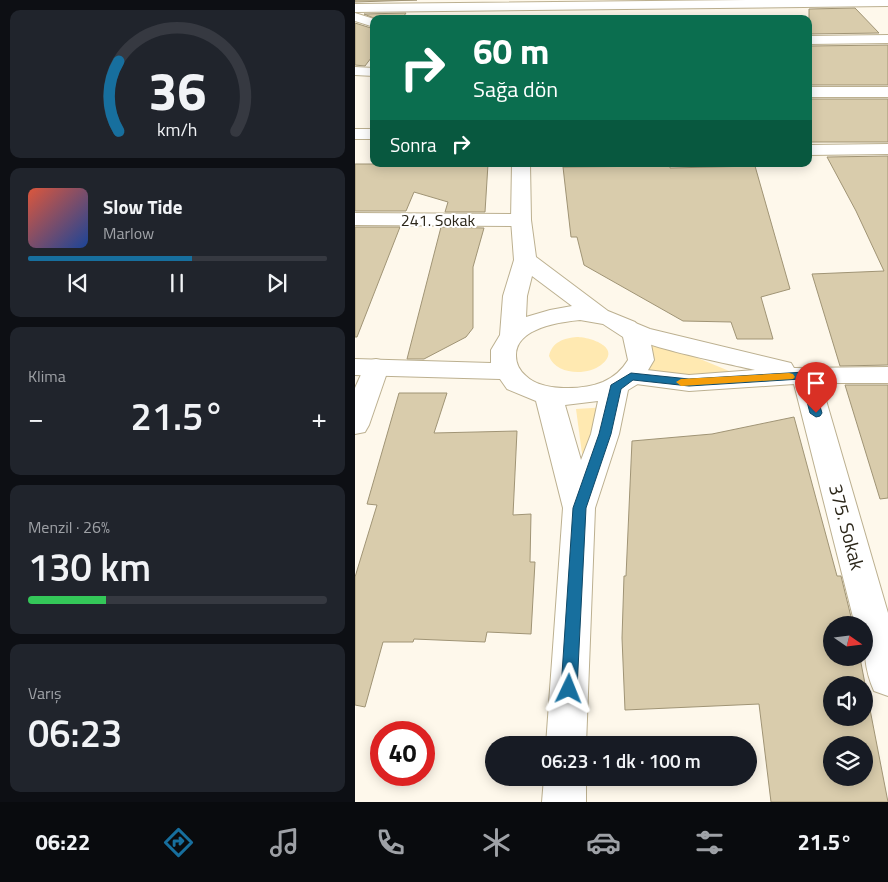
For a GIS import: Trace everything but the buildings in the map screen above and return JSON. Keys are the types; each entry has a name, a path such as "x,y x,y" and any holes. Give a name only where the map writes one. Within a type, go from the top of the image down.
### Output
{"street":[{"path":"355,8 888,2"},
{"path":"355,17 370,22"},
{"path":"812,40 888,39"},
{"path":"355,71 370,72"},
{"path":"812,92 888,92"},
{"path":"355,134 370,134"},
{"path":"812,150 888,149"},
{"path":"513,335 515,296 525,260 521,220 521,167"},
{"name":"241. Sokak","path":"355,219 521,220"},
{"path":"525,260 610,320 635,335 641,348 640,363 623,382 579,508 566,736"},
{"path":"805,376 641,334 610,320 580,313 560,314 541,318 525,326 513,335 505,346 502,359 506,371 516,382 530,390 548,395 571,397 593,394 623,382 689,383 805,376 888,375"},
{"path":"355,425 365,367 506,371"},
{"name":"375. Sokak","path":"805,376 888,679"},
{"path":"548,395 579,508"},
{"path":"564,802 565,786"}],"shaded area":[{"path":"577,337 597,341 603,345 609,353 607,359 595,369 588,371 572,372 558,367 549,356 553,347 563,340"},
{"path":"659,342 734,373 645,380 647,343"},
{"path":"608,407 583,461 576,409"}],"slow traffic":[{"path":"681,382 789,377"}],"route":[{"path":"569,689 579,508 605,434 615,387 631,376 689,383 805,376 816,413"}]}
